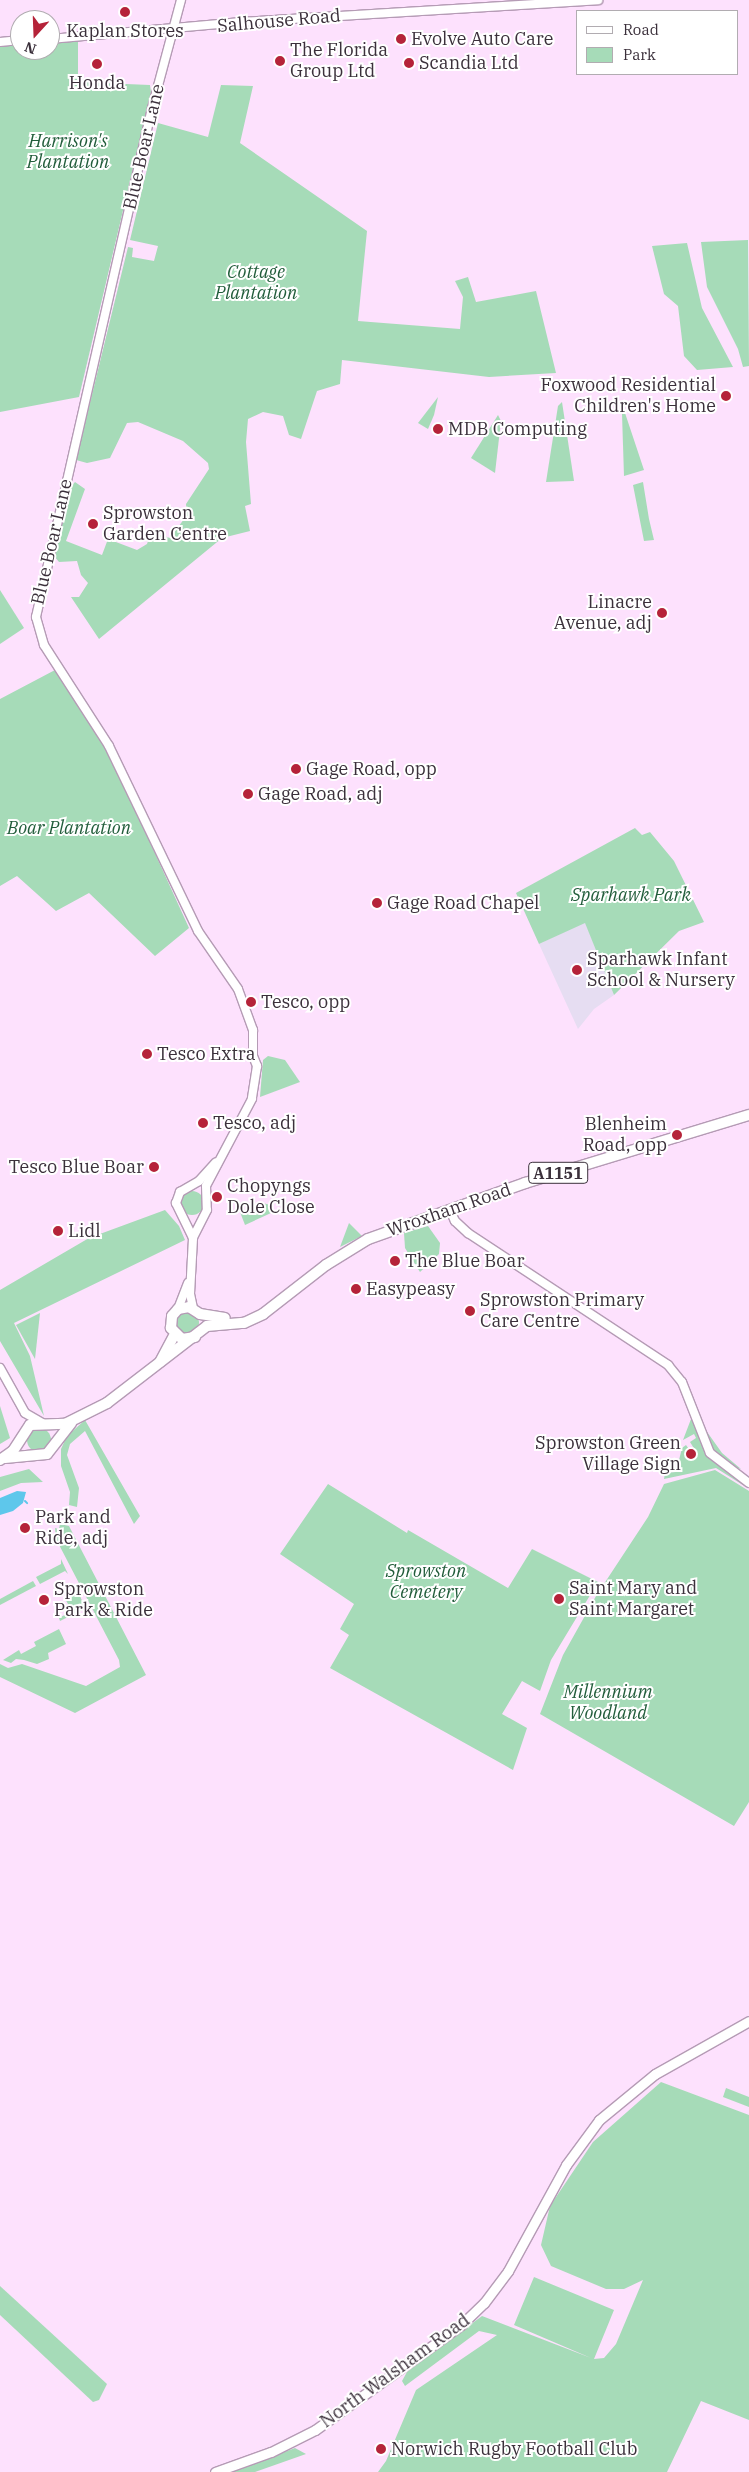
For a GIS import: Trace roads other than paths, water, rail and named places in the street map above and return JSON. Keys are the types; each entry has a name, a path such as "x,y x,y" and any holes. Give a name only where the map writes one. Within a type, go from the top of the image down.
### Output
{"main road":[{"name":"Wroxham Road","path":"1,1460 47,1454 54,1448 56,1439 73,1421 117,1397 198,1335 215,1324 244,1323 254,1318 363,1242 525,1183 749,1115"},
{"name":"Wroxham Road","path":"178,1309 171,1321 175,1334 182,1339 198,1335"},
{"path":"178,1309 197,1311 222,1318 254,1318"},
{"path":"197,1311 203,1320 198,1335"},
{"name":"Wroxham Road","path":"159,1363 175,1334"},
{"name":"Wroxham Road","path":"1,1460 23,1437 30,1426 73,1421"},
{"path":"45,1424 56,1439"},
{"path":"23,1437 24,1447 33,1455"},
{"name":"North Walsham Road","path":"215,2472 271,2452 315,2430 461,2326 484,2303 508,2270 566,2165 599,2120 650,2078 749,2021"}],"street":[{"name":"Blue Boar Lane","path":"178,1309 190,1274 193,1238 208,1202 206,1186 248,1111 255,1086 255,1038 246,1006 234,981 198,931 109,746 44,645 36,617 152,108 174,30 180,0"},
{"name":"Salhouse Road","path":"60,37 598,0"},
{"name":"Blue Boar Lane","path":"193,1238 185,1218 179,1214 176,1203 186,1189 199,1181 226,1152"},
{"path":"186,1189 198,1189 206,1195"},
{"path":"450,1210 455,1221 468,1233 668,1365 682,1382 710,1453 749,1482"},
{"path":"185,1218 203,1216"},
{"name":"Blue Boar Lane","path":"190,1274 197,1311"},
{"path":"0,1368 25,1413 45,1424"},
{"path":"23,1437 25,1413"}],"water":[{"path":"17,1491 26,1492 23,1503 13,1511 0,1515 0,1498"}],"place":[{"name":"Kaplan Stores","path":"125,12"},
{"name":"Evolve Auto Care","path":"401,39"},
{"name":"The Florida Group Ltd","path":"280,61"},
{"name":"Scandia Ltd","path":"409,63"},
{"name":"Honda","path":"97,64"},
{"name":"Foxwood Residential Children's Home","path":"726,396"},
{"name":"MDB Computing","path":"438,429"},
{"name":"Sprowston Garden Centre","path":"93,524"},
{"name":"Linacre Avenue, adj","path":"662,613"},
{"name":"Gage Road, opp","path":"296,769"},
{"name":"Gage Road, adj","path":"248,794"},
{"name":"Gage Road Chapel","path":"377,903"},
{"name":"Sparhawk Infant School & Nursery","path":"577,970"},
{"name":"Tesco, opp","path":"251,1002"},
{"name":"Tesco Extra","path":"147,1054"},
{"name":"Tesco, adj","path":"203,1123"},
{"name":"Blenheim Road, opp","path":"677,1135"},
{"name":"Tesco Blue Boar","path":"154,1167"},
{"name":"Chopyngs Dole Close","path":"217,1197"},
{"name":"Lidl","path":"58,1231"},
{"name":"The Blue Boar","path":"395,1261"},
{"name":"Easypeasy","path":"356,1289"},
{"name":"Sprowston Primary Care Centre","path":"470,1311"},
{"name":"Sprowston Green Village Sign","path":"691,1454"},
{"name":"Park and Ride, adj","path":"25,1528"},
{"name":"Saint Mary and Saint Margaret","path":"559,1599"},
{"name":"Sprowston Park & Ride","path":"44,1600"},
{"name":"Norwich Rugby Football Club","path":"381,2449"}],"park label":[{"name":"Harrison's Plantation","path":"68,152"},
{"name":"Cottage Plantation","path":"256,283"},
{"name":"Boar Plantation","path":"69,828"},
{"name":"Sparhawk Park","path":"631,895"},
{"name":"Sprowston Cemetery","path":"426,1582"},
{"name":"Millennium Woodland","path":"608,1704"}]}
